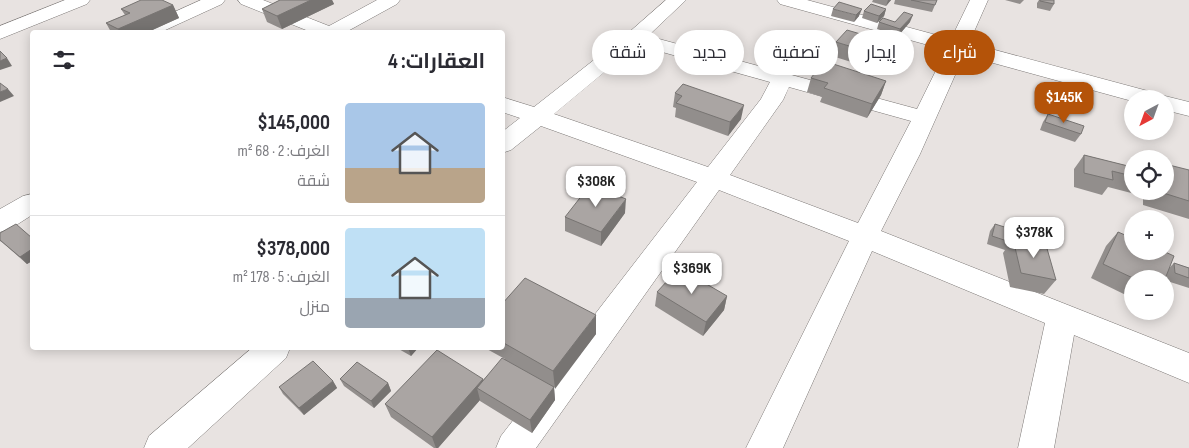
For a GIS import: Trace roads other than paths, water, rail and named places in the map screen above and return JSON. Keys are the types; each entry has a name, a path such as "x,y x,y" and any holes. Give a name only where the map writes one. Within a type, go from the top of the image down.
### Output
{"street":[{"path":"0,33 81,0"},
{"path":"150,30 216,0"},
{"path":"247,0 322,30"},
{"path":"337,30 391,0"},
{"path":"643,30 677,0"},
{"path":"786,0 924,37"},
{"path":"966,30 980,0"},
{"path":"32,20 50,30"},
{"path":"664,46 925,118"},
{"path":"995,56 1124,92"},
{"path":"505,143 592,72"},
{"path":"764,448 865,236 945,75"},
{"path":"514,448 772,100 782,79"},
{"path":"505,105 713,178 865,236 1189,368"},
{"path":"1174,105 1189,109"},
{"path":"0,222 30,204"},
{"path":"1036,448 1062,317"},
{"path":"162,448 272,350"}]}
